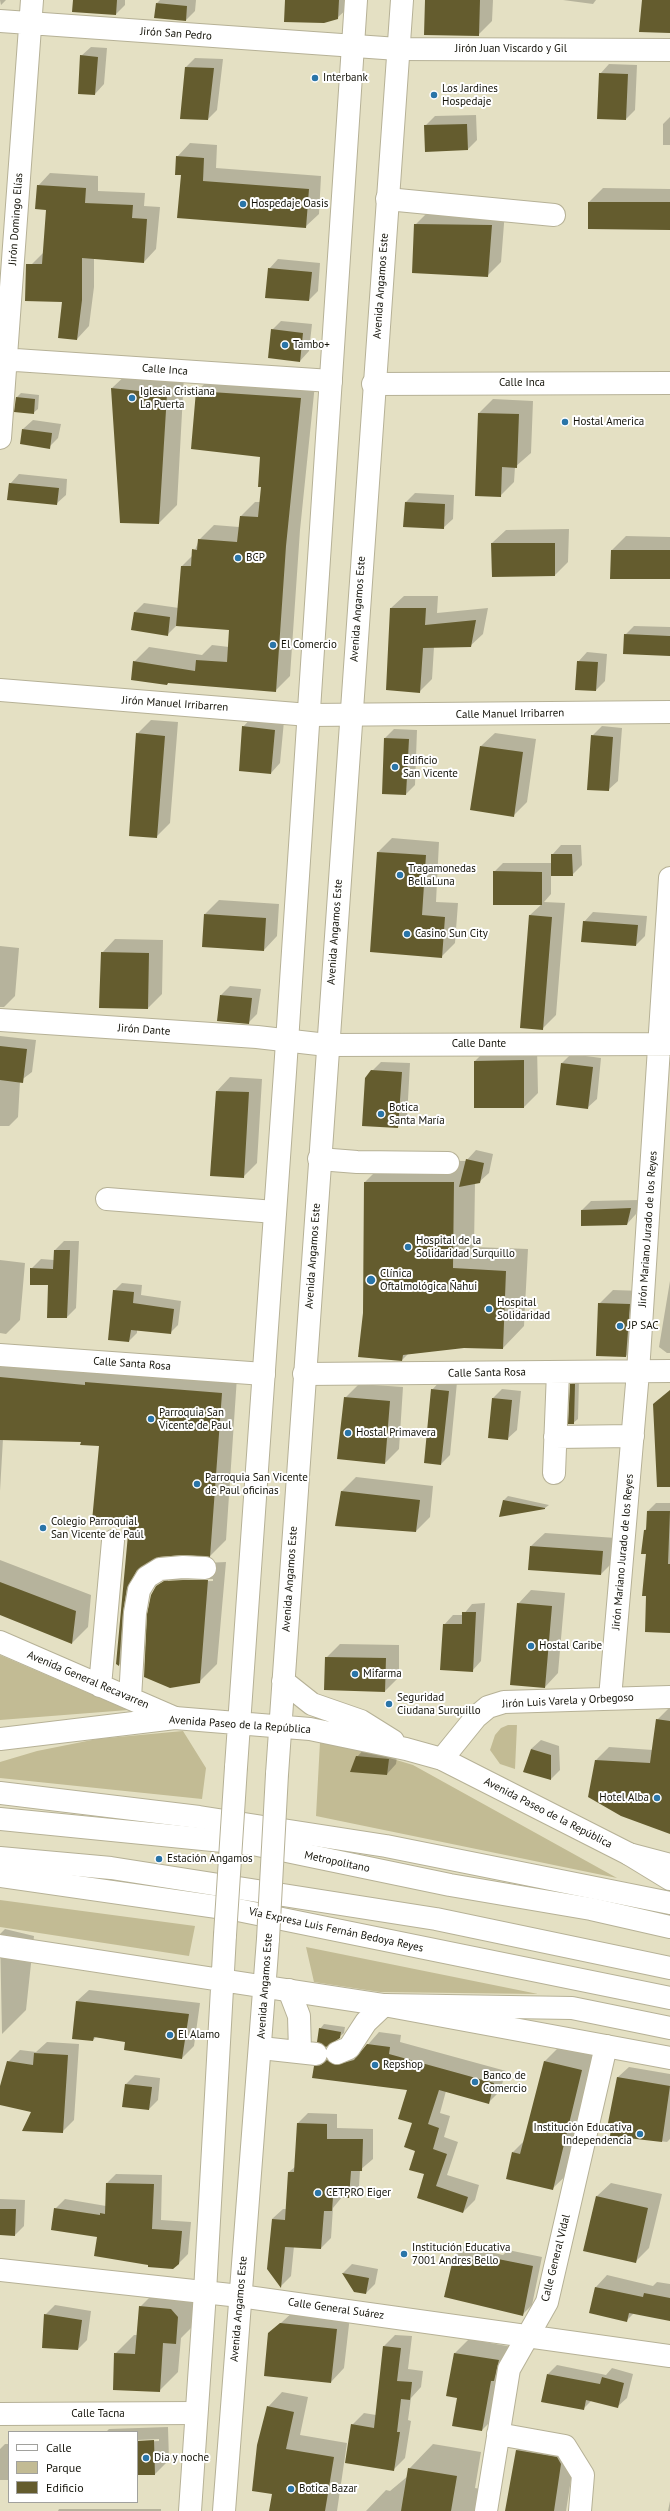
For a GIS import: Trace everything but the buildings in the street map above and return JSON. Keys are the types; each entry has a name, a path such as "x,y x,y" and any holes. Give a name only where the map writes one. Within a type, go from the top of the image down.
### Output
{"main road":[{"name":"Jirón Domingo Elías","path":"0,438 3,359 32,0"},
{"path":"193,2511 196,2413 205,2292 222,1981 287,1042 356,0"},
{"name":"Avenida Angamos Este","path":"224,2511 266,1986 280,1725 304,1374 373,384 402,0"},
{"name":"Jirón San Pedro","path":"0,21 353,46"},
{"name":"Jirón Juan Viscardo y Gil","path":"353,46 398,49 670,50"},
{"path":"387,199 554,215"},
{"name":"Calle Inca","path":"3,359 331,381"},
{"name":"Calle Inca","path":"373,384 670,384"},
{"name":"Jirón Manuel Irribarren","path":"0,690 309,715 350,716"},
{"name":"Calle Manuel Irribarren","path":"350,716 670,712"},
{"name":"Jirón Mariano Jurado de los Reyes","path":"610,1698 665,1044 670,878"},
{"name":"Jirón Dante","path":"0,1020 257,1037 287,1042"},
{"name":"Calle Dante","path":"287,1042 327,1044 665,1044"},
{"path":"319,1160 448,1163"},
{"path":"107,1199 275,1212"},
{"name":"Calle Santa Rosa","path":"0,1355 264,1374"},
{"name":"Calle Santa Rosa","path":"304,1374 670,1371"},
{"path":"554,1472 558,1372"},
{"path":"555,1437 633,1436"},
{"path":"100,1686 113,1541"},
{"path":"130,1698 135,1612 139,1590 147,1577 160,1569 183,1567 205,1568"},
{"name":"Avenida General Recavarren","path":"0,1642 176,1718"},
{"path":"283,1681 312,1704 361,1721 406,1749"},
{"name":"Jirón Luis Varela y Orbegoso","path":"442,1759 476,1717 488,1707 504,1702 610,1698 670,1698"},
{"name":"Avenida Paseo de la República","path":"0,1739 176,1718 310,1728 406,1749 442,1759 630,1854 670,1865"},
{"path":"0,1793 199,1817 378,1845 670,1903"},
{"name":"Metropolitano","path":"0,1819 253,1844 450,1885 591,1909 670,1927"},
{"path":"630,1854 670,1879"},
{"path":"0,1858 110,1868 436,1919 670,1968"},
{"name":"Vía Expresa Luis Fernán Bedoya Reyes","path":"0,1876 238,1910 670,1998"},
{"path":"0,1946 384,2005 670,2058"},
{"path":"261,2048 308,2052 299,2016 289,1990"},
{"path":"337,2053 349,2048 366,2022 384,2005 572,2008 670,2028"},
{"name":"Calle General Vidal","path":"486,2511 509,2369 547,2302 606,2046"},
{"name":"Calle General Suárez","path":"0,2270 240,2296 529,2335 670,2356"},
{"name":"Calle Tacna","path":"0,2414 196,2413"},
{"path":"498,2434 564,2446 583,2476 580,2511"}],"green space":[{"path":"0,1655 128,1710 0,1720"},
{"path":"508,1725 517,1725 515,1769 500,1764 490,1750 495,1735 501,1728"},
{"path":"183,1731 206,1768 202,1799 0,1778 0,1762 37,1751 97,1739"},
{"path":"320,1742 373,1753 413,1765 617,1878 316,1816"},
{"path":"0,1900 195,1926 189,1956 0,1927"},
{"path":"306,1947 538,1994 380,1992 314,1982"}],"place":[{"name":"Interbank","path":"315,78"},
{"name":"Los Jardines Hospedaje","path":"434,95"},
{"name":"Hospedaje Oasis","path":"243,204"},
{"name":"Tambo+","path":"285,345"},
{"name":"Iglesia Cristiana La Puerta","path":"132,398"},
{"name":"Hostal America","path":"565,422"},
{"name":"BCP","path":"238,558"},
{"name":"El Comercio","path":"273,645"},
{"name":"Edificio San Vicente","path":"395,767"},
{"name":"Tragamonedas BellaLuna","path":"400,875"},
{"name":"Casino Sun City","path":"407,934"},
{"name":"Botica Santa María","path":"381,1114"},
{"name":"Hospital de la Solidaridad Surquillo","path":"408,1247"},
{"name":"Clínica Oftalmológica Ñahui","path":"371,1280"},
{"name":"Hospital Solidaridad","path":"489,1309"},
{"name":"JP SAC","path":"620,1326"},
{"name":"Parroquia San Vicente de Paul","path":"151,1419"},
{"name":"Hostal Primavera","path":"348,1433"},
{"name":"Parroquia San Vicente de Paul oficinas","path":"197,1484"},
{"name":"Colegio Parroquial San Vicente de Paúl","path":"43,1528"},
{"name":"Hostal Caribe","path":"531,1646"},
{"name":"Mifarma","path":"355,1674"},
{"name":"Seguridad Ciudana Surquillo","path":"389,1704"},
{"name":"Hotel Alba","path":"657,1798"},
{"name":"Estación Angamos","path":"159,1859"},
{"name":"El Alamo","path":"170,2035"},
{"name":"Repshop","path":"375,2065"},
{"name":"Banco de Comercio","path":"475,2082"},
{"name":"Institución Educativa Independencia","path":"640,2134"},
{"name":"CETPRO Eiger","path":"318,2193"},
{"name":"Institución Educativa 7001 Andres Bello","path":"404,2254"},
{"name":"Dia y noche","path":"146,2458"},
{"name":"Botica Bazar","path":"291,2489"}]}
